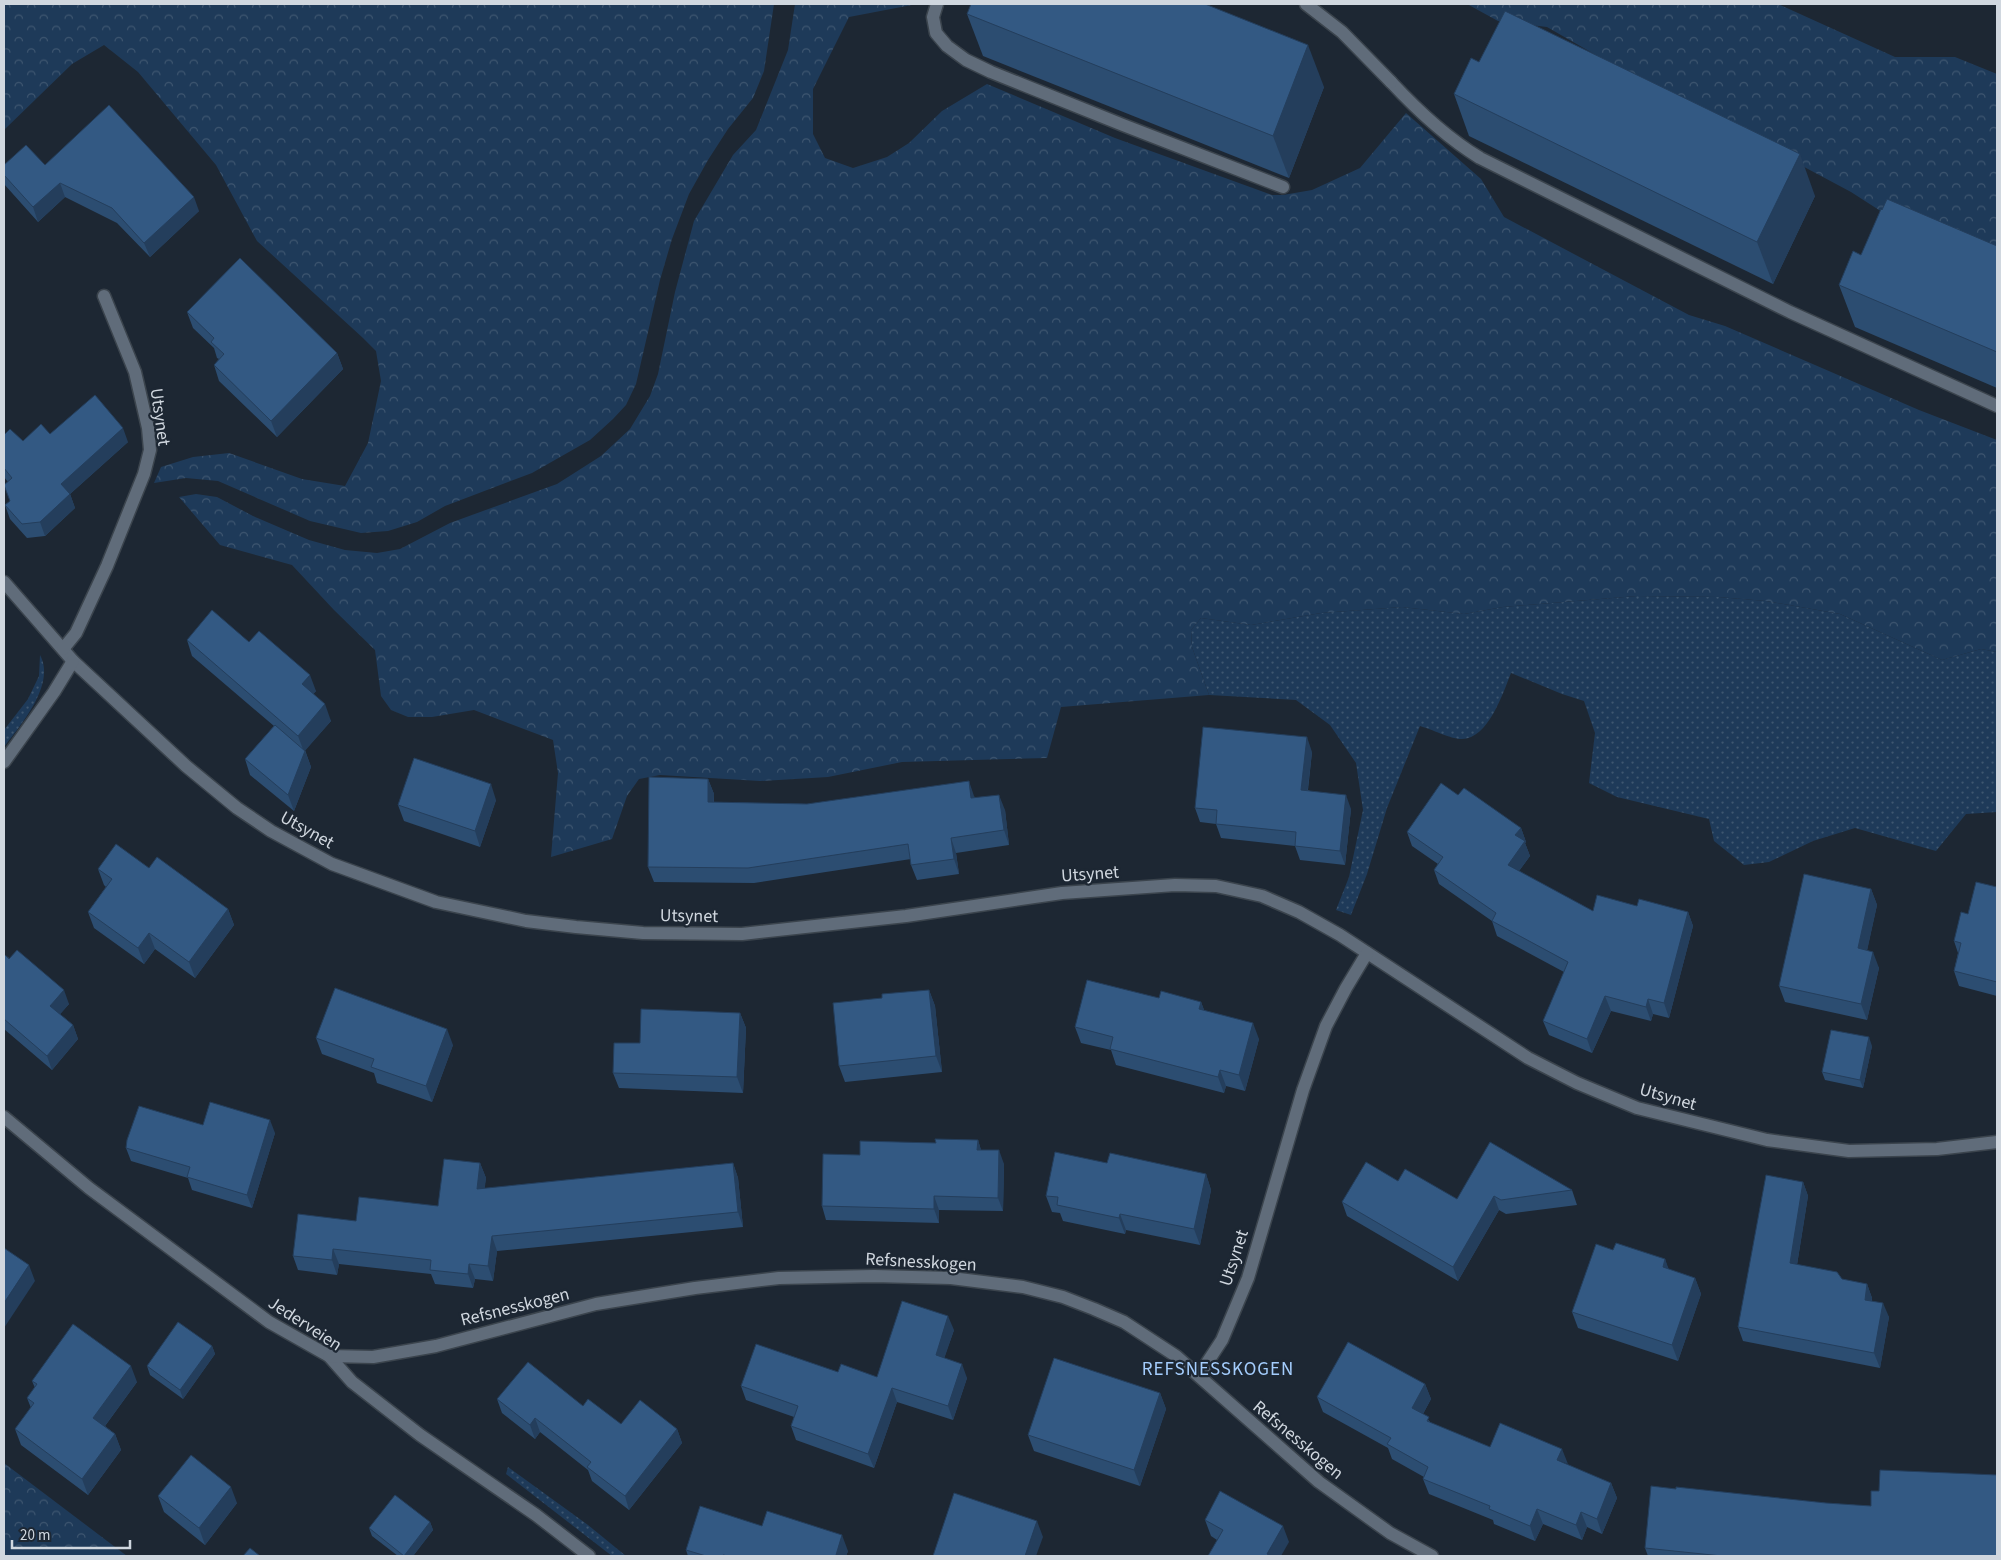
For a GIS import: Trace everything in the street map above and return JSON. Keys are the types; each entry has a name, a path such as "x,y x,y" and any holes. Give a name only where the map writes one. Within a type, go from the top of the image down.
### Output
{"street":[{"path":"937,4 933,17 936,33 947,46 966,60 991,72 1123,125 1283,187"},
{"path":"1306,4 1342,32 1406,98 1458,144 1480,158 1790,312 1997,406"},
{"name":"Utsynet","path":"63,650 76,633 107,566 144,474 150,450 148,428 135,372 104,296"},
{"name":"Utsynet","path":"4,582 73,661 186,766 237,808 272,831 332,864 436,902 526,921 576,927 643,933 742,934 906,916 1062,893 1175,885 1216,886 1262,896 1299,912 1340,935 1528,1058 1577,1083 1637,1108 1767,1140 1850,1151 1937,1149 1997,1142"},
{"path":"4,762 54,692 73,661"},
{"name":"Utsynet","path":"1199,1375 1222,1340 1248,1278 1303,1090 1326,1026 1367,953"},
{"name":"Jederveien","path":"4,1117 89,1188 270,1322 329,1356 352,1382 420,1435 536,1515 589,1556"},
{"name":"Refsnesskogen","path":"329,1356 373,1357 436,1346 596,1304 694,1288 779,1278 874,1276 951,1278 1023,1287 1063,1298 1124,1322 1176,1356 1318,1482 1390,1533 1432,1556"}],"green space":[{"path":"4,4 774,4 764,71 753,98 728,129 708,160 689,194 672,239 660,280 636,384 626,405 590,440 532,473 445,506 417,522 388,531 361,533 310,521 218,481 186,478 154,483 161,467 193,457 229,453 302,479 345,486 368,443 381,381 376,351 257,241 216,165 138,72 104,45 72,64 4,130"},
{"path":"795,4 917,4 849,17 813,89 813,134 825,158 853,168 887,157 909,143 942,111 987,84 1115,138 1272,195 1312,190 1360,168 1406,113 1481,179 1504,217 1689,315 1725,326 1919,410 1997,440 1997,652 1981,649 1942,660 1840,614 1766,601 1718,597 1637,596 1503,607 1464,614 1402,607 1321,613 1251,625 1201,618 1191,630 1192,647 1209,695 1061,707 1047,758 902,762 828,777 760,781 660,775 639,779 627,796 612,839 551,857 558,773 553,740 474,710 432,717 408,717 391,710 381,696 375,650 292,565 220,545 179,497 196,494 217,497 253,516 309,540 345,550 377,553 400,549 450,523 557,484 601,456 630,429 650,396 658,374 675,292 694,221 733,155 756,130 788,50"},
{"path":"1467,4 1778,4 1895,57 1955,57 1997,74 1997,256 1893,219 1851,192 1622,70 1547,27 1498,21"},
{"path":"1637,596 1718,597 1766,601 1840,614 1942,660 1981,649 1997,652 1997,812 1966,814 1936,851 1855,828 1813,841 1769,862 1744,865 1714,841 1709,819 1617,797 1589,783 1595,733 1584,701 1511,673 1499,703 1487,724 1471,737 1457,739 1420,726 1387,808 1367,874 1351,915 1336,910 1349,877 1363,810 1356,763 1330,725 1296,700 1209,695 1192,647 1191,630 1201,618 1251,625 1321,613 1402,607 1464,614 1503,607"},
{"path":"40,655 44,666 44,679 40,691 27,716 4,747 4,730 28,699 39,676"},
{"path":"4,1463 127,1556 4,1556"},
{"path":"508,1467 588,1525 626,1556 612,1556 506,1474"}],"building":[{"path":"971,4 1205,4 1308,45 1273,136 967,14"},
{"path":"1505,11 1800,154 1757,242 1454,94 1471,58 1479,62"},
{"path":"109,105 194,197 144,243 112,208 60,183 33,207 4,175 4,165 26,145 45,165"},
{"path":"1887,199 1997,246 1997,352 1839,285 1853,251 1861,255"},
{"path":"240,258 337,353 271,421 214,365 224,354 211,342 214,338 187,312"},
{"path":"95,395 123,428 61,484 70,494 40,522 22,524 5,505 10,501 4,485 12,478 4,468 4,435 10,429 23,441 41,424 50,434"},
{"path":"212,610 249,642 259,631 310,675 302,684 325,704 298,736 187,640"},
{"path":"275,725 305,751 288,795 245,759"},
{"path":"1203,727 1307,737 1301,790 1346,795 1340,851 1295,846 1296,832 1216,824 1217,810 1195,808"},
{"path":"414,758 491,784 475,831 398,805"},
{"path":"649,777 708,779 708,802 807,804 969,781 971,798 999,795 1004,830 951,838 954,859 911,865 908,844 748,868 648,867"},
{"path":"1441,783 1458,795 1464,788 1521,828 1515,835 1525,841 1508,865 1593,911 1597,895 1637,906 1639,899 1688,912 1664,1003 1648,999 1646,1007 1605,996 1587,1039 1543,1021 1568,962 1492,921 1496,913 1434,870 1443,857 1407,832"},
{"path":"116,844 149,868 157,857 228,909 189,962 149,933 138,948 88,912 112,879 98,869"},
{"path":"1804,874 1871,889 1858,948 1873,952 1861,1004 1779,986"},
{"path":"1976,882 1997,887 1997,982 1954,971 1961,943 1954,941 1961,912 1968,914"},
{"path":"17,950 64,990 50,1006 73,1025 47,1056 4,1019 4,954 9,959"},
{"path":"1087,980 1159,998 1161,991 1201,1002 1199,1009 1253,1023 1239,1075 1220,1070 1218,1077 1110,1049 1113,1037 1075,1027"},
{"path":"335,988 447,1029 426,1086 371,1067 374,1059 316,1038"},
{"path":"929,990 936,1056 839,1066 833,1003 882,998 882,994"},
{"path":"641,1009 740,1013 737,1077 613,1073 614,1043 640,1043"},
{"path":"1831,1030 1869,1037 1860,1080 1822,1072"},
{"path":"210,1102 270,1120 247,1195 187,1177 190,1167 126,1148 139,1106 203,1125"},
{"path":"935,1139 978,1140 977,1150 999,1150 998,1198 934,1196 934,1209 822,1206 823,1154 860,1155 860,1141 936,1143"},
{"path":"1490,1142 1572,1190 1501,1200 1494,1196 1453,1267 1342,1202 1366,1162 1398,1181 1405,1169 1457,1199"},
{"path":"1055,1152 1107,1163 1110,1153 1206,1174 1194,1229 1120,1214 1119,1218 1057,1205 1058,1197 1046,1196"},
{"path":"444,1159 480,1163 477,1189 733,1163 738,1212 492,1236 488,1266 469,1264 468,1274 430,1270 431,1260 333,1249 332,1260 293,1256 298,1214 356,1221 359,1197 438,1206"},
{"path":"1766,1175 1803,1182 1790,1263 1837,1272 1842,1279 1867,1284 1865,1300 1883,1303 1874,1353 1738,1327"},
{"path":"1616,1243 1665,1259 1663,1267 1695,1278 1672,1345 1572,1312 1596,1244 1613,1250"},
{"path":"4,1248 29,1265 4,1303"},
{"path":"902,1301 948,1316 936,1355 962,1364 948,1406 892,1388 868,1454 791,1426 798,1406 741,1386 756,1344 838,1372 841,1364 877,1377"},
{"path":"178,1322 212,1346 180,1390 147,1366"},
{"path":"73,1324 131,1366 93,1418 115,1434 82,1479 15,1429 34,1403 27,1398 37,1384 32,1381"},
{"path":"1348,1342 1425,1384 1412,1408 1429,1417 1427,1421 1490,1447 1500,1423 1562,1449 1557,1460 1611,1483 1597,1519 1581,1512 1576,1525 1537,1509 1530,1526 1489,1509 1490,1506 1423,1479 1428,1467 1387,1444 1391,1438 1317,1397"},
{"path":"1054,1358 1160,1393 1134,1470 1028,1435"},
{"path":"528,1362 583,1406 588,1399 621,1424 640,1400 677,1429 625,1496 587,1467 591,1462 535,1418 530,1425 497,1399"},
{"path":"191,1455 231,1487 199,1528 158,1496"},
{"path":"1880,1470 1997,1475 1997,1556 1722,1556 1645,1548 1651,1486 1871,1506 1871,1491 1879,1491"},
{"path":"1220,1491 1283,1526 1267,1554 1272,1556 1208,1556 1223,1530 1205,1520"},
{"path":"954,1493 1037,1521 1025,1556 933,1556"},
{"path":"395,1495 430,1522 404,1556 369,1528"},
{"path":"700,1506 762,1526 767,1511 842,1535 836,1555 841,1556 706,1556 686,1550"},
{"path":"250,1548 260,1556 243,1556"}],"district":[{"name":"REFSNESSKOGEN","path":"1218,1369"}]}
